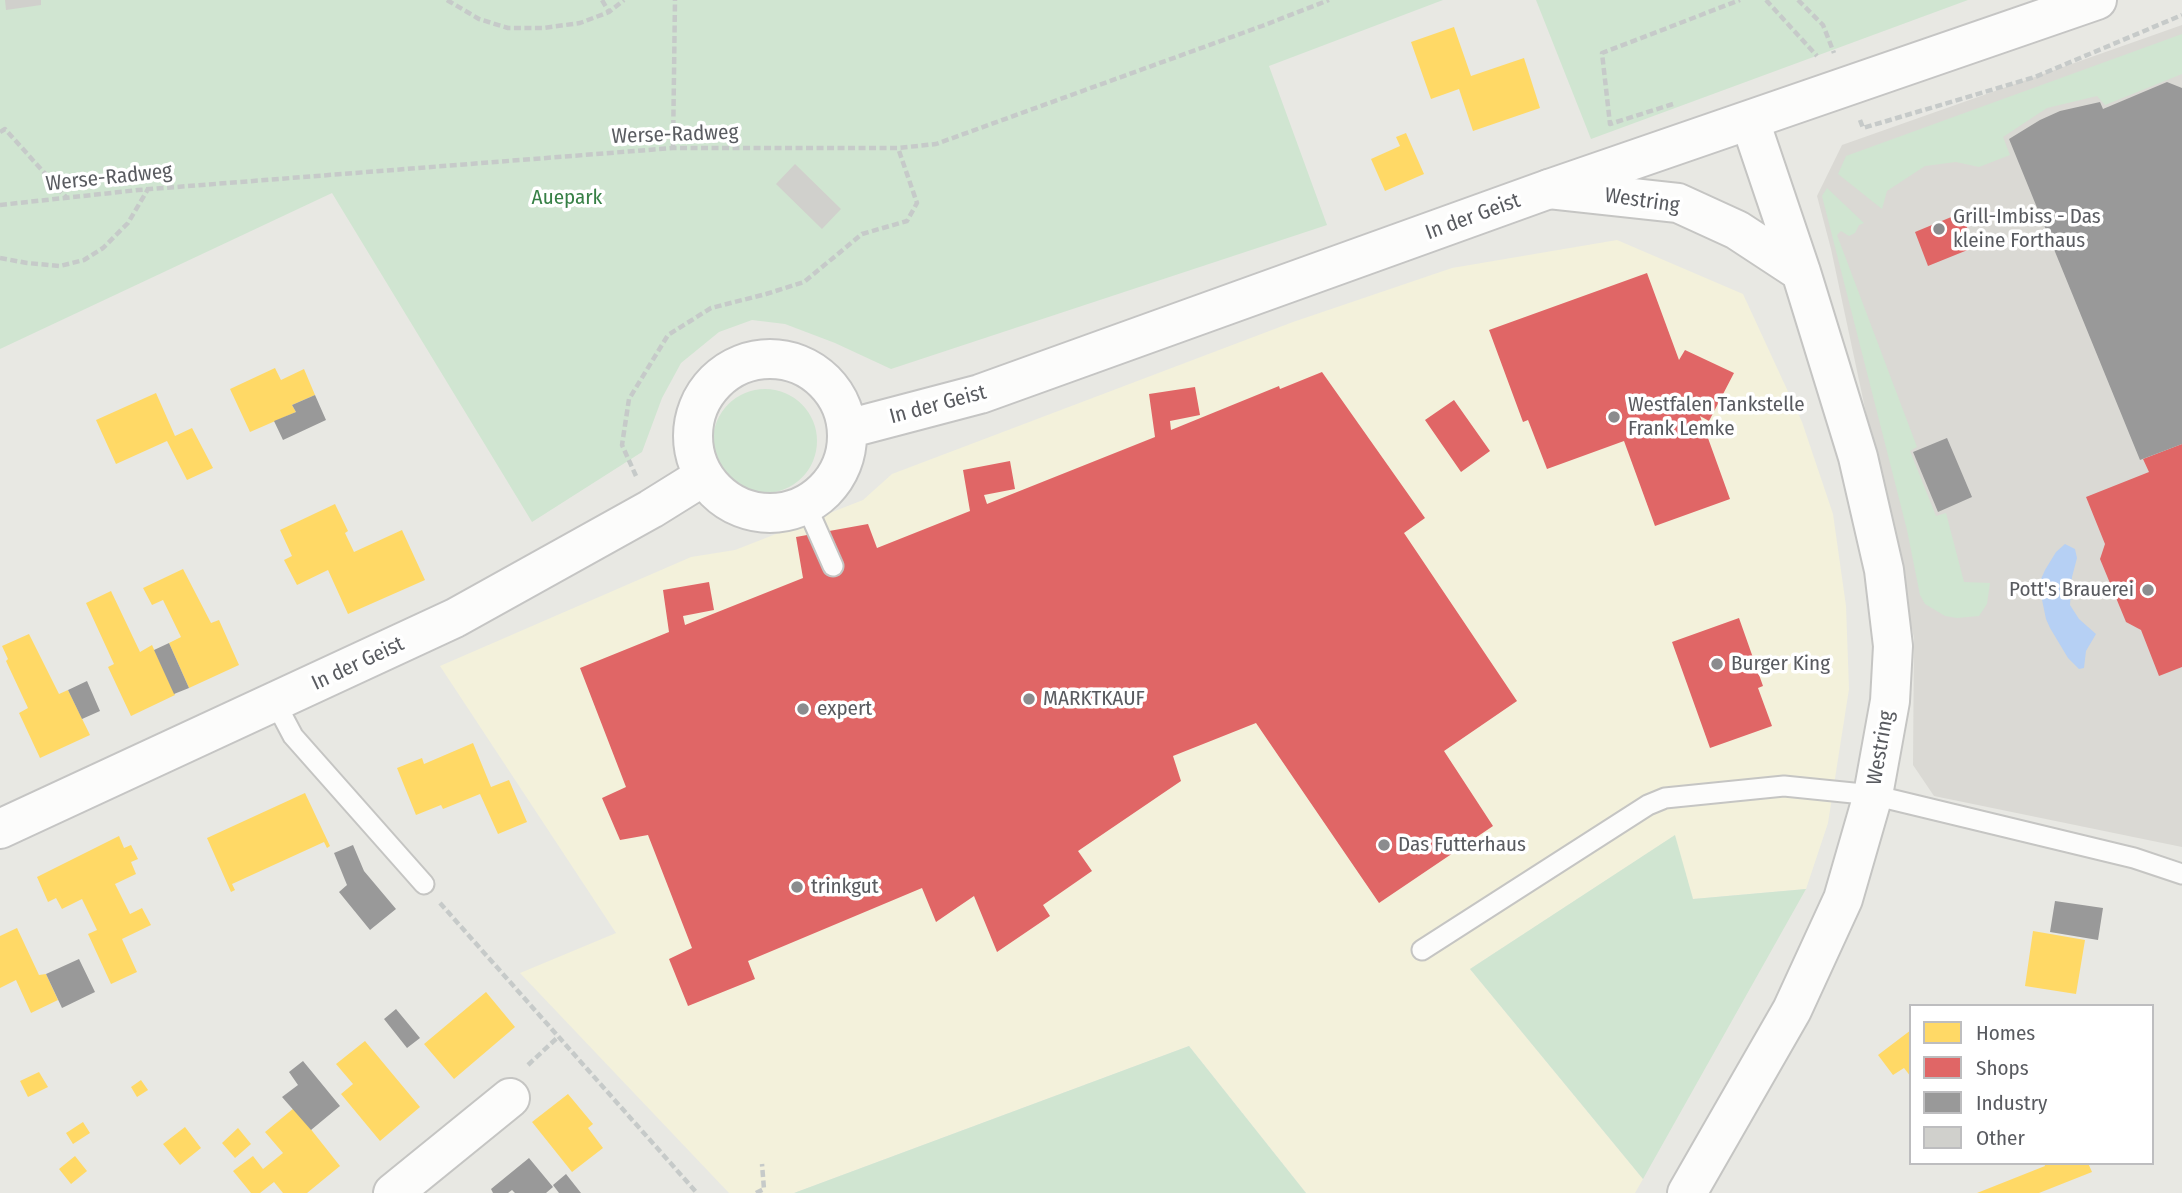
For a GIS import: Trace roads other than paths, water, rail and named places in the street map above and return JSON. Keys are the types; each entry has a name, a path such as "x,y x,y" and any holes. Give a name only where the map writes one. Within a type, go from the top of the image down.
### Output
{"main road":[{"name":"In der Geist","path":"847,429 980,394 1549,190 2097,0"},
{"name":"Westring","path":"1687,1193 1792,1010 1843,899 1874,795 1890,701 1893,646 1884,570 1858,457 1801,272 1750,121"},
{"name":"Westring","path":"1549,190 1678,203 1737,230 1801,272"},
{"path":"777,360 798,364 817,375 832,390 842,408 847,429 846,452 838,473 824,492 806,505 784,513 761,513 738,507 719,495 704,476 695,457 693,436 696,415 704,396 718,379 736,367 756,361 777,360"},
{"name":"In der Geist","path":"0,829 455,618 652,509 704,476"},
{"path":"393,1193 510,1098"}],"lane":[{"path":"806,505 833,566"},
{"path":"275,702 293,736 424,884"},
{"path":"1422,950 1648,805 1665,798 1784,786 1874,795 2134,859 2182,874"}],"water":[{"path":"2065,544 2075,549 2077,558 2072,577 2070,605 2079,619 2096,634 2086,651 2084,668 2079,669 2068,658 2050,628 2041,595 2041,579 2045,570 2056,552"}],"place":[{"name":"Grill-Imbiss - Das kleine Forthaus","path":"1939,229"},
{"name":"Westfalen Tankstelle Frank Lemke","path":"1614,417"},
{"name":"Pott's Brauerei","path":"2148,590"},
{"name":"Burger King","path":"1717,664"},
{"name":"MARKTKAUF","path":"1029,699"},
{"name":"expert","path":"803,709"},
{"name":"Das Futterhaus","path":"1384,845"},
{"name":"trinkgut","path":"797,887"}],"park label":[{"name":"Auepark","path":"567,198"}]}
